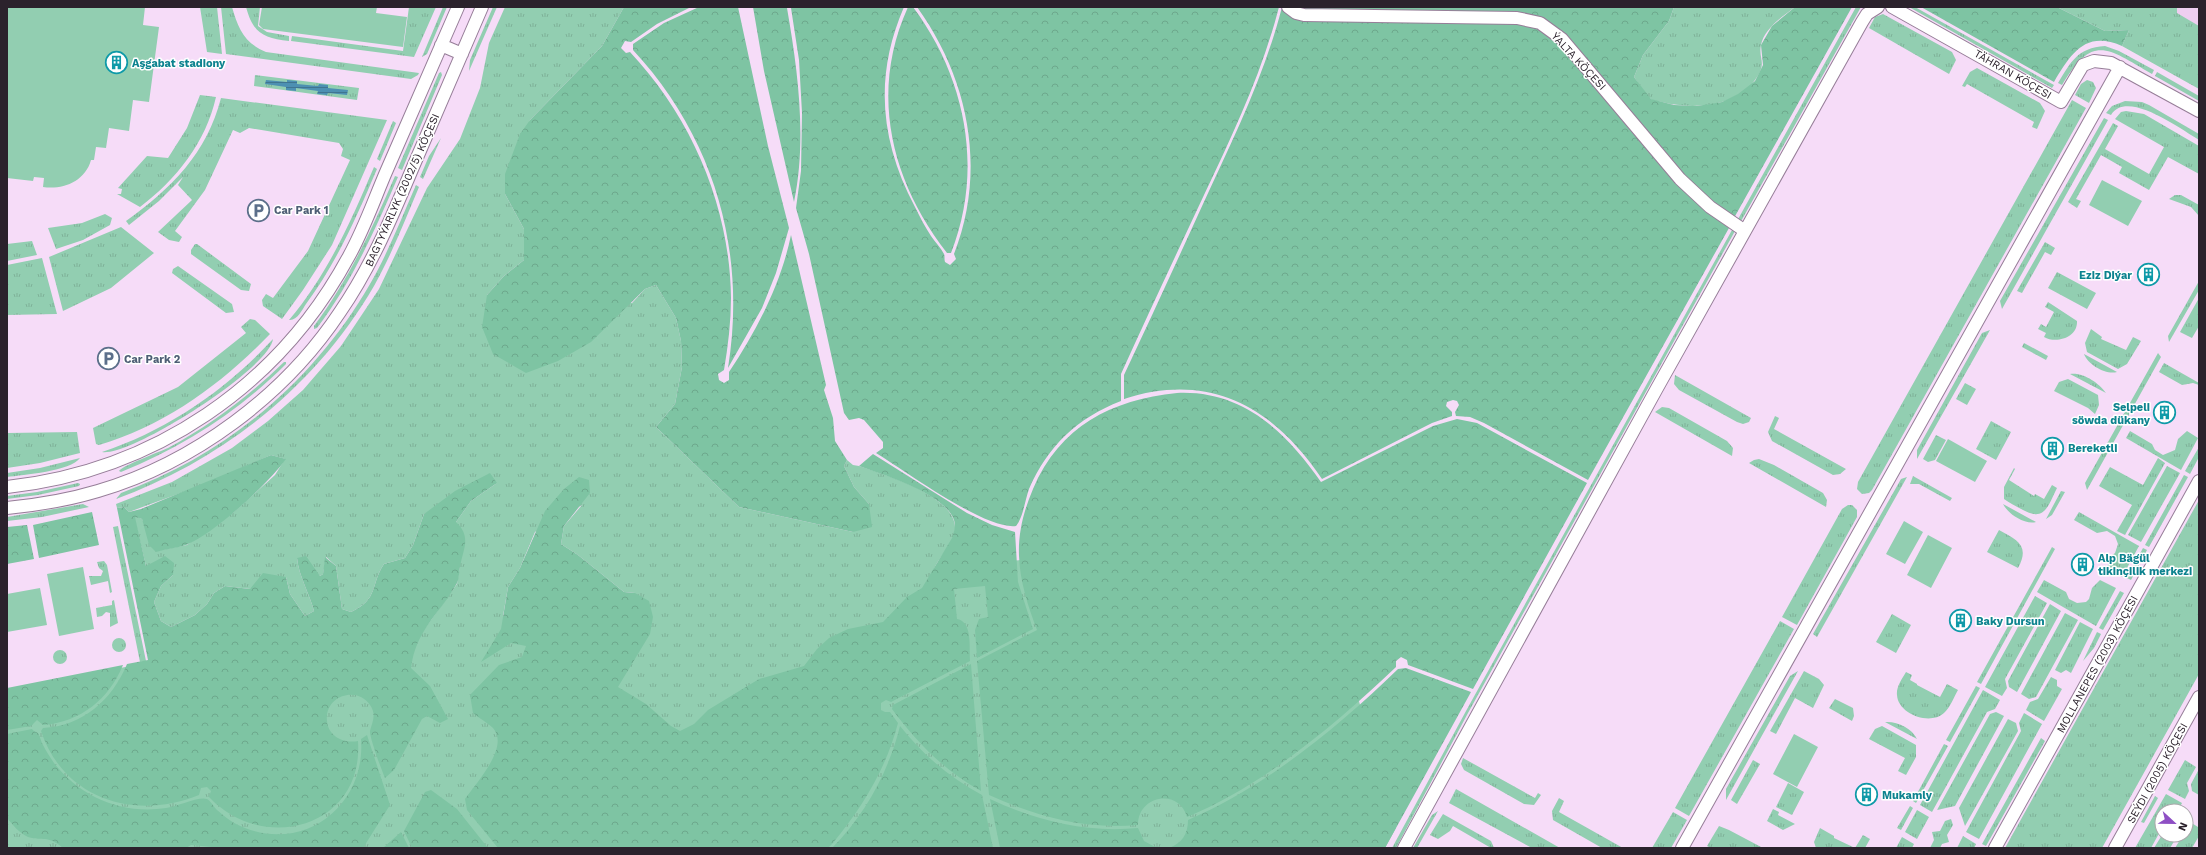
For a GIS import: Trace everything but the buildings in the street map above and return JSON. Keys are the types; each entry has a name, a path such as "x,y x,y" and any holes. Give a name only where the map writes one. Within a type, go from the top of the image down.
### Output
{"street":[{"name":"BAGTYÝARLYK (2002/5) KÖÇESI","path":"7,487 47,481 95,470 154,446 194,423 254,378 292,338 323,298 354,245 458,7"},
{"name":"BAGTYÝARLYK (2002/5) KÖÇESI","path":"7,508 51,502 99,491 165,464 206,441 269,393 292,372 309,353 341,310 374,255 482,7"},
{"name":"ÝALTA KÖÇESI","path":"1288,7 1296,13 1304,15 1517,18 1540,23 1567,44 1680,179 1710,207 1745,232"},
{"path":"1404,848 1862,22 1867,14 1878,7"},
{"name":"TÄHRAN KÖÇESI","path":"1895,8 2061,102 2078,71 2088,62 2106,61 2120,67 2199,111"},
{"path":"441,45 462,54"},
{"path":"1682,848 2120,67"},
{"path":"292,338 309,353"},
{"path":"95,470 99,491"},
{"name":"MOLLANEPES (2003) KÖÇESI","path":"1996,848 2199,481"},
{"name":"SEÝDI (2005) KÖÇESI","path":"2115,848 2199,697"}],"shaded area":[{"path":"2173,7 2199,7 2199,31 2183,22"}],"green space":[{"path":"7,7 145,7 143,25 159,27 149,102 133,100 129,131 109,128 106,148 96,147 94,160 91,160 84,174 72,183 65,186 50,188 43,187 44,178 34,177 33,181 7,178"},
{"path":"200,7 217,7 222,54 207,52"},
{"path":"221,7 232,7 243,34 252,44 266,52 419,73 411,79 226,54"},
{"path":"246,7 260,7 258,26 267,32 289,36 289,41 272,38 260,33 252,23"},
{"path":"262,7 377,7 376,13 407,17 403,47 263,29 259,25"},
{"path":"409,7 436,7 414,57 291,41 292,36 403,51"},
{"path":"443,7 447,7 427,54 422,57"},
{"path":"493,7 497,7 469,71 470,60"},
{"path":"505,7 624,7 602,46 530,120 505,194 524,229 524,260 504,276 487,295 632,303 645,289 656,285 676,318 681,341 682,367 675,404 656,427 739,507 853,532 869,504 854,487 844,466 847,460 853,465 917,488 944,506 952,517 955,529 949,545 934,569 1309,530 1396,828 1385,848 7,848 7,690 151,662 426,627 457,584 460,566 456,522 471,501 497,483 424,514 413,545 405,558 384,564 370,597 360,607 351,612 342,609 336,566 326,557 323,574 320,576 297,558 300,572 314,611 305,616 290,594 286,577 250,589 225,586 214,593 207,604 195,615 171,627 161,621 154,602 161,586 173,575 146,566 134,516 142,519 156,551 187,545 234,512 275,475 285,459 271,455 205,484 129,512 124,507 117,508 116,504 172,482 232,448 268,421 303,390 341,346 379,289 427,188 460,139 480,88 489,43","holes":["582,505 564,526 561,544 578,555 624,592 635,593 503,616 508,587 520,568 535,532"]},
{"path":"624,7 691,7 657,24 631,42 625,41 621,48 626,53 630,52 672,105 689,135 715,198 724,230 729,264 731,298 727,352 724,370 718,374 719,380 724,383 729,380 729,372 758,324 781,271 791,235 826,385 824,390 833,418 835,441 847,460 844,466 854,487 869,504 872,527 853,532 739,507 656,427 675,404 682,367 681,341 676,318 656,285 645,289 591,342 558,361 526,373 493,354 482,327 487,295 504,276 524,260 524,229 505,194 505,174 520,134 530,120 602,46"},
{"path":"699,7 738,7 768,146 789,228 776,273 762,308 728,368 733,324 733,281 728,239 718,198 704,158 685,120 661,84 633,50 633,44 664,23"},
{"path":"753,7 787,8 795,56 800,105 800,154 794,202 764,71"},
{"path":"904,7 894,33 888,58 885,83 885,108 888,133 894,158 903,182 925,226 944,254 945,262 950,265 956,259 954,254 964,222 969,190 971,158 967,126 960,95 949,64 935,35 917,7 1279,7 1264,56 1246,103 1121,374 1121,401 1105,408 1078,425 1055,447 1045,460 1029,489 1022,514 1016,526 1002,525 985,519 924,485 876,453 883,448 883,442 864,420 859,418 849,420 844,413 809,254 796,208 801,171 802,113 799,60 791,8"},
{"path":"908,7 913,7 931,35 946,64 957,94 964,125 967,157 966,189 961,221 951,253 947,253 928,225 912,196 900,166 892,135 888,104 890,72 896,39"},
{"path":"1282,7 1286,11 1515,23 1537,27 1554,37 1717,219 1729,228 1588,480 1484,423 1470,417 1456,416 1455,412 1459,405 1457,401 1453,400 1447,402 1446,406 1452,412 1452,416 1432,423 1322,479 1303,454 1283,433 1261,415 1238,402 1212,393 1185,390 1156,391 1124,399 1124,375 1247,107 1275,33"},
{"path":"1292,7 1674,7 1669,21 1643,55 1634,77 1651,99 1674,105 1697,106 1722,102 1738,94 1755,81 1763,65 1761,45 1772,26 1795,7 1852,7 1734,218 1720,208 1669,161 1549,25 1310,12"},
{"path":"1674,7 1795,7 1770,28 1763,39 1760,50 1762,65 1761,69 1755,80 1747,89 1737,96 1725,101 1700,106 1687,106 1652,100 1646,95 1634,77 1643,55 1669,21"},
{"path":"1856,7 1861,7 1740,223 1737,221"},
{"path":"1909,7 1915,7 2054,85 2052,88"},
{"path":"1921,7 2057,7 2105,31 2129,30 2122,46 2109,42 2098,41 2089,43 2080,48 2073,54 2054,82"},
{"path":"2057,7 2177,7 2177,13 2199,26 2199,89 2122,46 2129,30 2105,31"},
{"path":"1883,14 1952,52 1956,60 1949,74 1869,28 1875,17"},
{"path":"2105,46 2119,51 2154,70 2152,74 2123,57 2112,52 2102,50 2092,52 2083,58 2062,85 2058,83 2071,63 2081,53 2095,47"},
{"path":"1977,68 2040,103 2045,111 2037,129 2032,127 2034,122 1967,84 1965,87 1962,86 1970,72"},
{"path":"441,72 442,75 402,170 398,168 439,73"},
{"path":"2157,72 2199,96 2199,101 2155,76"},
{"path":"255,75 359,88 357,100 254,86"},
{"path":"2087,80 2093,82 2096,88 2089,103 2075,95 2081,84"},
{"path":"200,95 216,97 205,129 188,159 166,185 140,207 117,194 121,194 122,189 118,188 147,156 168,158 187,128"},
{"path":"221,98 387,120 332,245 282,319 263,306 262,300 266,294 273,298 308,251 350,160 341,156 343,149 339,143 249,128 240,133 233,130 205,190 175,231 182,237 179,242 169,240 158,232 192,200 178,185 183,177 159,201 129,225 126,221 172,183 197,153 215,118"},
{"path":"2072,100 2086,108 1872,490 1869,493 1862,494 1857,489 1858,482"},
{"path":"2125,101 2142,102 2149,105 2199,134 2199,140 2167,120 2141,109 2129,106 2119,108 2111,115 2106,113 2112,106"},
{"path":"2126,111 2144,114 2199,146 2199,174 2168,157 2149,190 2119,173 2122,167 2101,155 2076,199 2081,201 2077,208 2068,202 2113,123 2118,126 2105,149 2149,174 2164,147 2115,119 2121,112"},
{"path":"2104,118 2108,120 2002,309 2000,301"},
{"path":"393,121 396,123 380,161 377,159"},
{"path":"441,138 423,179 420,177 429,156"},
{"path":"374,167 377,169 337,255 301,312 294,319 289,320 316,284 327,266 338,246"},
{"path":"395,176 398,177 381,216 352,274 330,310 317,328 314,329 314,326 349,272 378,215"},
{"path":"2102,180 2142,201 2128,226 2089,205"},
{"path":"416,185 419,187 381,274 374,286 351,322 324,356 295,387 264,415 230,440 194,463 156,482 116,499 121,493 160,477 196,458 231,436 264,411 294,383 322,352 348,319 370,284 389,248"},
{"path":"2175,195 2181,195 2199,205 2199,216 2191,207 2169,199"},
{"path":"105,214 112,218 110,225 83,240 56,249 48,228 82,223"},
{"path":"121,227 154,253 111,288 63,311 49,257"},
{"path":"1732,230 1735,231 1468,713 1396,848 1392,848 1466,711"},
{"path":"32,241 37,255 7,261 7,244"},
{"path":"2045,242 2055,248 2051,255 2045,252 2022,293 2017,291"},
{"path":"195,244 251,284 249,291 241,290 191,254 191,250"},
{"path":"42,258 57,314 7,315 7,265"},
{"path":"178,266 232,304 234,312 226,313 172,273 173,269"},
{"path":"2057,272 2096,293 2087,309 2048,288"},
{"path":"2199,281 2199,290 2169,342 2168,336"},
{"path":"2199,298 2199,326 2192,338 2180,332"},
{"path":"2048,302 2077,321 2074,332 2065,338 2054,340 2049,339 2044,337 2046,333 2038,329 2041,324 2046,327 2054,312 2045,307"},
{"path":"250,319 255,320 270,334 213,386 192,401 147,427 99,445 96,444 93,428 178,387 246,333 241,327"},
{"path":"2091,329 2102,337 2101,339 2126,350 2133,337 2141,341 2127,364 2118,369 2087,352 2085,343"},
{"path":"1990,330 1917,459 1917,450 1982,333"},
{"path":"273,339 266,352 249,370 197,408 141,441 118,450 102,452 150,432 195,406 236,375"},
{"path":"2024,343 2048,356 2046,360 2022,347"},
{"path":"2158,353 2161,357 2087,490 2085,483"},
{"path":"2084,354 2117,372 2113,373 2103,371 2089,362"},
{"path":"284,362 286,362 286,364 249,398 209,427 144,462 121,472 119,471 133,463 168,448 199,430 257,387"},
{"path":"2164,363 2199,383 2199,385 2193,383 2182,385 2159,372"},
{"path":"2070,374 2085,376 2106,393"},
{"path":"1675,375 1751,418 1749,422 1743,424 1737,422 1679,390 1674,384"},
{"path":"2068,379 2098,395 2099,405 2095,414 2088,408 2054,391 2059,382"},
{"path":"1965,383 1976,389 1967,405 1956,399"},
{"path":"1177,393 1201,394 1222,399 1242,407 1261,418 1293,447 1321,482 1433,426 1457,419 1477,423 1587,483 1473,689 1408,665 1407,660 1401,657 1396,661 1396,667 1349,710 1298,751 1271,771 1244,788 1216,804 1187,817 1183,808 1176,802 1168,799 1160,799 1151,802 1145,807 1140,815 1138,825 1118,826 1080,824 1025,810 1007,803 989,795 977,661 1037,630 1025,594 1019,556 1022,521 1033,489 1044,467 1058,448 1073,433 1090,420 1130,402"},
{"path":"1662,407 1669,408 1727,441 1733,448 1732,456 1655,412"},
{"path":"1775,416 1779,418 1774,429 1846,469 1840,474 1833,475 1772,441 1768,432"},
{"path":"1991,421 2011,432 1996,460 1976,449"},
{"path":"2130,431 2152,444 2155,450 2163,455 2175,450 2178,439 2187,431 2198,438 2181,470 2126,438"},
{"path":"77,432 80,453 40,463 7,468 7,433"},
{"path":"1936,435 1946,440 1935,460 1928,462 1923,459"},
{"path":"1948,439 1987,461 1975,482 1936,461"},
{"path":"2199,447 2199,457 2190,474 2185,471"},
{"path":"873,454 967,513 992,525 1015,532 1018,582 1033,629 977,658 975,630 979,619 988,617 985,586 954,589 957,619 966,625 968,630 970,661 891,702 886,700 881,703 881,710 890,712 898,723 893,740 880,771 864,801 833,843 828,848 498,848 467,810 465,799 490,765 495,755 497,745 497,736 493,728 473,713 470,695 499,665 522,657 526,646 511,643 481,662 501,629 508,587 520,568 545,511 564,489 579,477 589,480 590,493 564,526 561,544 578,555 624,592 635,593 649,601 653,617 650,634 618,687 646,704 671,726 680,731 694,724 708,710 759,679 804,666 817,649 829,638 848,629 883,622 907,597 922,588 952,538 955,522 948,510 926,493 912,486 859,466"},
{"path":"271,455 286,459 267,481 240,507 211,530 186,545 156,552 149,545 142,519 135,517 146,566 165,556 174,563 173,575 161,586 154,602 161,621 171,627 195,615 207,604 214,593 225,586 250,589 263,573 286,577 290,594 305,616 314,611 300,572 297,558 306,556 320,576 323,574 325,557 336,566 342,609 351,612 360,607 370,597 384,564 405,558 413,545 424,514 455,491 490,473 497,483 471,501 456,522 464,533 465,538 458,581 423,633 418,643 411,668 430,686 448,719 440,723 427,716 422,719 394,770 385,778 370,734 374,715 370,705 364,699 357,696 342,696 336,700 327,712 328,726 334,735 342,740 353,742 358,741 356,770 345,794 328,812 306,823 282,827 256,825 231,815 209,797 211,791 207,787 201,788 199,795 175,803 151,806 127,804 105,799 84,788 67,774 52,755 41,731 43,728 71,722 94,709 113,689 127,664 148,660 117,508 124,507 129,512 141,509"},
{"path":"80,458 67,466 57,469 35,474 7,477 7,473 40,468"},
{"path":"2158,458 2165,463 2125,535 2117,531 2132,505 2099,486 2110,467 2143,485"},
{"path":"1759,459 1774,465 1823,493 1827,500 1826,507 1749,463"},
{"path":"2167,466 2180,473 2141,542 2128,535"},
{"path":"2014,468 2015,469 2009,480 2034,496 2035,494 2044,499 2052,485 2057,488 2048,506 2041,513 2030,513 2004,499 2004,487"},
{"path":"2184,475 2188,477 2149,547 2145,545"},
{"path":"1913,476 1952,498 1950,501 1919,484 1910,484"},
{"path":"1907,477 1817,637 1813,634 1901,479"},
{"path":"78,483 80,484 79,486 38,495 7,499 7,496 37,492"},
{"path":"2061,491 2065,492 2052,515 2046,519"},
{"path":"2199,500 2199,674 2102,848 2005,848"},
{"path":"83,504 89,507 42,517 7,521 7,517"},
{"path":"2003,504 2036,522 2027,522 2017,518 2005,508"},
{"path":"1848,505 1852,505 1857,510 1857,517 1797,625 1782,617 1842,509"},
{"path":"92,512 99,545 39,558 33,525"},
{"path":"2079,512 2139,546 2122,577 2107,568 2110,557 2115,553 2118,544 2115,536 2107,531 2097,533 2074,520"},
{"path":"1904,521 1923,532 1905,564 1886,554"},
{"path":"27,525 34,559 7,564 7,527"},
{"path":"118,526 146,661 140,662 113,527"},
{"path":"1999,530 2012,537 2020,544 2023,554 2018,568 1987,552"},
{"path":"1928,535 1952,548 1931,588 1907,575"},
{"path":"2052,547 2055,549 1981,684 1977,682"},
{"path":"2143,548 2147,550 2131,580 2127,578"},
{"path":"104,561 107,565 112,592 110,593 108,581 91,585 89,576 101,576 103,571 99,568 97,562"},
{"path":"83,567 94,629 59,636 47,574"},
{"path":"2044,580 2066,592 2069,599 2077,603 2086,602 2089,599 2092,588 2100,580 2116,588 2096,626 2037,592"},
{"path":"40,588 47,625 7,632 7,594"},
{"path":"2120,591 2124,593 2103,630 2099,628"},
{"path":"2035,596 2047,603 2005,679 2007,688 2002,696 1985,687"},
{"path":"114,600 118,623 110,627 110,613 106,612 102,616 97,617 96,608 112,605 112,601"},
{"path":"2050,604 2061,611 2017,692 2009,687 2008,681"},
{"path":"2065,613 2078,620 2036,697 2029,699 2021,694"},
{"path":"1892,614 1911,625 1896,653 1876,642"},
{"path":"1780,621 1794,629 1689,816 1675,808"},
{"path":"2080,622 2093,629 2071,673 2066,670 2061,673 2055,670"},
{"path":"2097,632 2101,634 2094,648 2083,661"},
{"path":"119,638 124,640 126,645 124,650 119,652 114,650 112,645 114,640"},
{"path":"60,650 65,652 67,657 65,662 60,664 55,662 53,657 55,652"},
{"path":"971,664 981,791 955,775 932,755 911,733 892,709 893,705"},
{"path":"123,665 110,688 102,698 81,714 57,723 43,725 37,720 31,726 7,730 7,688"},
{"path":"1406,668 1471,692 1385,848 1169,848 1181,841 1187,830 1188,820 1246,790 1273,773 1326,734 1398,669"},
{"path":"1798,671 1726,800 1726,789 1790,676"},
{"path":"1804,671 1819,679 1824,685 1813,708 1795,698 1776,734 1770,731"},
{"path":"1906,672 1912,675 1910,680 1940,697 1947,684 1958,690 1944,713 1938,717 1923,718 1916,716 1903,708 1899,702 1897,689"},
{"path":"2051,677 2057,680 2057,686 2062,689 2044,721 2026,710 2030,702 2038,699"},
{"path":"1976,686 1980,688 1950,742 1946,740"},
{"path":"1983,690 2000,700 1995,709 1987,712 1932,812 1920,805"},
{"path":"1835,699 1853,708 1854,716 1852,721 1829,708"},
{"path":"1996,712 2004,716 1955,806 1937,810 1990,714"},
{"path":"2024,713 2042,724 1979,839 1966,832 2021,731 2019,723"},
{"path":"2008,719 2016,723 2018,731 1965,826 1959,808"},
{"path":"1885,722 1904,726 1915,735 1917,739"},
{"path":"900,726 937,765 982,795 993,848 832,848 855,821 874,792 889,759"},
{"path":"1882,726 1916,745 1916,757 1906,775 1898,771 1905,758 1869,739 1875,729"},
{"path":"32,729 38,733 48,754 65,775 76,785 104,801 134,809 150,809 166,808 203,798 211,802 217,810 233,822 245,828 268,834 290,833 310,828 328,817 343,802 354,784 360,762 361,739 367,735 390,805 363,848 222,848 191,845 186,848 63,848 53,841 28,837 16,829 7,818 7,734"},
{"path":"1794,734 1818,747 1797,787 1773,774"},
{"path":"2041,738 2045,741 1986,846 1982,844"},
{"path":"1944,744 1948,746 1916,803 1913,801"},
{"path":"1463,758 1535,798 1538,793 1541,795 1534,805 1524,804 1464,770 1461,764"},
{"path":"1753,760 1760,764 1737,804 1731,800"},
{"path":"2185,760 2196,767 2187,783 2189,791 2185,799 2168,790"},
{"path":"2199,769 2199,795 2192,791 2191,784"},
{"path":"1788,783 1804,792 1792,815 1776,807"},
{"path":"1456,789 1560,848 1532,848 1449,803"},
{"path":"431,790 457,809 488,848 412,848 404,831 425,792"},
{"path":"2166,794 2182,803 2161,803"},
{"path":"2155,796 2158,798 2144,823 2141,822"},
{"path":"1559,798 1564,801 1559,812 1623,848 1602,848 1553,820 1552,811"},
{"path":"990,799 1026,814 1062,824 1100,829 1138,828 1144,841 1157,848 1000,848"},
{"path":"1910,806 1913,808 1901,830 1897,828"},
{"path":"1773,809 1779,812 1778,815 1795,824 1783,830 1767,821"},
{"path":"1917,810 1929,817 1917,839 1905,832"},
{"path":"1438,811 1417,848 1413,848 1432,815"},
{"path":"1673,812 1687,820 1671,848 1652,848"},
{"path":"1443,814 1491,841 1494,848 1491,848 1453,826 1450,831 1438,839 1430,835"},
{"path":"2154,815 2154,843 2151,848 2135,848"},
{"path":"1951,819 1953,825 1947,835 1949,842 1942,844 1940,848 1930,848 1934,840 1932,832 1940,831 1945,821"},
{"path":"2194,824 2198,827 2199,836 2192,848 2175,848 2178,843 2194,843"},
{"path":"1719,826 1763,848 1711,848 1707,846"},
{"path":"1820,828 1834,836 1834,838 1855,848 1816,848 1814,842"},
{"path":"401,832 409,848 383,848"},
{"path":"1863,835 1870,839 1865,848 1855,848"},
{"path":"1963,836 1976,844 1974,848 1957,848"},
{"path":"1902,837 1914,844 1912,848 1896,848"},
{"path":"2157,843 2173,843 2170,848 2154,848"}],"water":[{"path":"266,80 287,82 287,80 297,81 297,84 318,86 319,84 328,85 328,88 348,90 347,95 328,93 327,95 317,94 318,91 296,88 296,91 286,90 286,87 265,84"}],"place":[{"name":"Aşgabat stadiony","path":"117,63"},
{"name":"Car Park 1","path":"258,210"},
{"name":"Eziz Diýar","path":"2148,275"},
{"name":"Car Park 2","path":"109,359"},
{"name":"Selpeli söwda dükany","path":"2165,413"},
{"name":"Bereketli","path":"2053,448"},
{"name":"Alp Bägül tikinçilik merkezi","path":"2082,564"},
{"name":"Baky Dursun","path":"1960,621"},
{"name":"Mukamly","path":"1866,795"}]}
